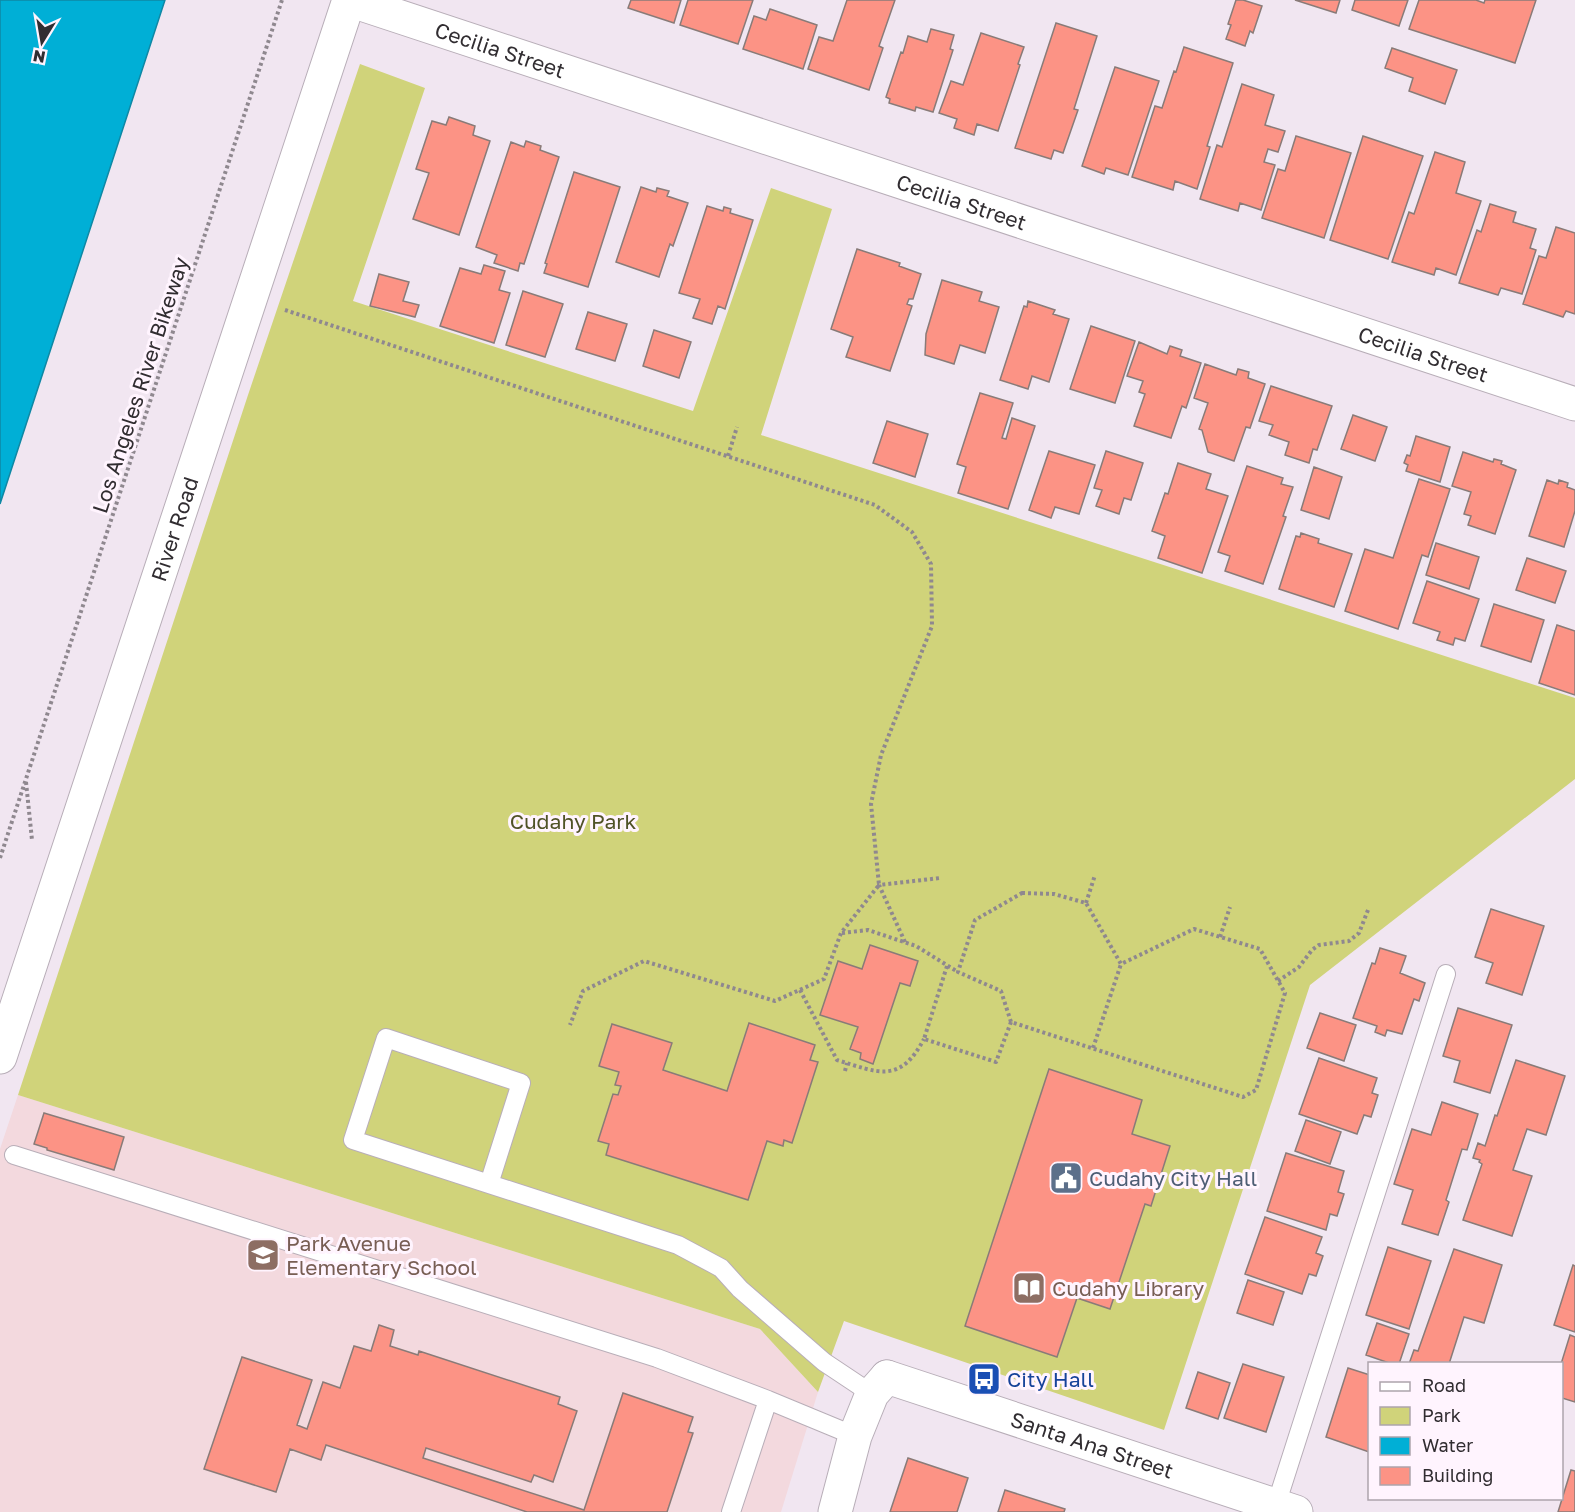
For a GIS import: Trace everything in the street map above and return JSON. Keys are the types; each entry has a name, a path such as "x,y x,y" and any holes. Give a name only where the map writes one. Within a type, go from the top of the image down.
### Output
{"street":[{"name":"River Road","path":"0,1057 349,0"},
{"name":"Cecilia Street","path":"349,0 1575,404"},
{"name":"Santa Ana Street","path":"880,1385 1286,1509"},
{"path":"835,1512 855,1436 880,1385"}],"lane":[{"path":"1286,1509 1446,974"},
{"path":"489,1184 521,1083 386,1038 353,1140 489,1184 678,1245 721,1268 740,1289 824,1362 880,1385"},
{"path":"14,1155 657,1358 855,1436"},
{"path":"731,1512 768,1400"}],"path":[{"name":"Los Angeles River Bikeway","path":"0,858 282,0"},
{"path":"250,299 875,505 912,532 931,564 932,626 881,755 871,804 879,885 906,943"},
{"path":"728,456 737,427"},
{"name":"Los Angeles River Bikeway","path":"26,780 32,844"},
{"path":"1086,903 1095,875"},
{"path":"570,1025 583,991 644,961 775,1001 825,979 841,933 879,885 940,878"},
{"path":"958,972 975,920 1022,893 1054,894 1086,903 1121,964"},
{"path":"1220,937 1230,907"},
{"path":"1278,981 1299,967 1312,950 1319,945 1349,941 1359,933 1368,910"},
{"path":"1011,1022 1243,1097 1256,1090 1285,993 1260,949 1194,928 1121,964 1093,1048"},
{"path":"841,933 868,930 916,946 958,972 1001,991 1011,1022 996,1062 924,1039"},
{"path":"800,990 837,1060 872,1072 888,1070 904,1066 915,1056 924,1039 947,966"},
{"path":"845,1071 847,1063"}],"shaded area":[{"name":"Park Avenue Elementary School","path":"18,1095 760,1329 818,1392 781,1512 0,1512 0,1149"}],"green space":[{"name":"Cudahy Park","path":"360,64 425,88 353,301 693,411 771,188 832,209 761,435 1575,698 1575,779 1310,985 1164,1430 844,1321 818,1392 760,1329 18,1095 248,395"}],"water":[{"path":"0,0 165,0 0,504"}],"building":[{"path":"631,0 681,0 674,23 628,8"},
{"path":"688,0 753,0 738,44 680,25"},
{"path":"847,0 895,0 879,46 883,48 869,90 808,69 819,37 833,41"},
{"path":"1236,0 1262,6 1253,33 1250,31 1245,46 1226,39"},
{"path":"1295,0 1340,0 1336,13"},
{"path":"1355,0 1408,0 1399,26 1352,10"},
{"path":"1419,0 1476,0 1484,3 1485,0 1536,0 1515,63 1409,29"},
{"path":"770,9 817,25 803,69 743,49 754,16 766,20"},
{"path":"1056,23 1097,36 1074,109 1078,110 1063,153 1054,150 1051,159 1015,148"},
{"path":"931,29 954,35 950,49 953,50 933,112 916,107 915,111 889,103 890,99 886,97 908,36 927,42"},
{"path":"981,33 1024,47 998,131 977,124 974,135 954,128 957,119 939,113 951,81 963,85"},
{"path":"1184,47 1233,63 1207,146 1210,147 1197,189 1175,181 1173,190 1132,177 1155,106 1162,108"},
{"path":"1392,48 1457,70 1445,104 1409,91 1413,78 1385,68"},
{"path":"1115,67 1159,81 1128,175 1106,168 1104,174 1082,166"},
{"path":"1242,84 1274,95 1265,125 1285,131 1278,152 1268,149 1264,162 1275,165 1261,210 1240,203 1238,211 1200,199 1217,145 1222,147"},
{"path":"449,117 475,126 473,135 490,141 459,235 413,219 429,173 416,169 432,121 446,125"},
{"path":"1296,136 1351,153 1324,238 1262,218 1278,169 1285,171"},
{"path":"1363,136 1423,156 1388,259 1330,240"},
{"path":"526,141 541,146 540,150 559,157 524,264 520,263 518,271 494,263 497,255 476,247 511,142 524,147"},
{"path":"1435,152 1465,162 1456,193 1481,201 1456,275 1436,268 1434,275 1392,262 1409,212 1414,214"},
{"path":"574,172 620,187 588,287 544,273 547,264 545,263"},
{"path":"641,187 656,192 657,188 669,191 667,196 688,203 659,277 616,262"},
{"path":"1490,204 1516,212 1513,222 1536,229 1530,248 1536,250 1522,294 1501,288 1498,295 1459,283 1477,230 1481,232"},
{"path":"707,206 723,211 724,207 731,209 730,213 753,220 725,309 718,306 712,324 693,318 700,299 679,293"},
{"path":"1556,227 1575,233 1575,314 1566,311 1563,317 1523,304 1539,256 1546,258"},
{"path":"857,249 900,263 899,266 921,274 913,299 909,299 907,304 912,306 890,371 846,357 853,337 831,329"},
{"path":"484,265 505,271 499,290 510,293 494,343 440,326 460,268 481,274"},
{"path":"379,274 409,282 403,301 419,305 415,317 370,306"},
{"path":"942,280 982,292 979,301 999,307 985,353 960,345 954,364 925,355 926,334"},
{"path":"523,291 563,304 545,357 506,345"},
{"path":"1028,301 1055,310 1053,314 1069,319 1049,382 1032,376 1028,389 1000,380 1024,306 1027,307"},
{"path":"588,312 627,324 615,361 576,349"},
{"path":"1091,326 1135,341 1115,403 1070,389"},
{"path":"654,330 691,342 679,378 643,366"},
{"path":"1139,342 1167,354 1170,346 1182,350 1180,356 1201,363 1186,408 1182,406 1171,438 1134,426 1145,394 1139,392 1143,381 1127,376"},
{"path":"1205,364 1236,375 1238,369 1249,372 1248,378 1265,384 1250,428 1246,427 1234,461 1208,452 1202,430 1199,429 1208,403 1194,398"},
{"path":"1271,386 1332,406 1317,450 1313,449 1309,463 1285,455 1289,442 1269,435 1273,425 1259,421"},
{"path":"980,393 1013,403 1002,438 1006,439 1012,418 1035,426 1008,509 958,493 966,467 957,464"},
{"path":"1353,415 1387,427 1375,461 1341,449"},
{"path":"887,421 928,434 915,477 873,463"},
{"path":"1416,436 1450,447 1440,482 1406,471 1408,465 1404,463 1407,455 1410,456"},
{"path":"1049,451 1095,465 1079,514 1055,507 1051,518 1029,510"},
{"path":"1106,451 1143,463 1131,500 1124,498 1119,514 1096,506 1102,490 1094,488"},
{"path":"1463,452 1493,462 1494,459 1502,461 1501,464 1516,470 1495,534 1468,525 1471,516 1464,514 1471,492 1452,486"},
{"path":"1178,463 1211,474 1206,489 1228,496 1202,573 1158,558 1165,536 1152,531"},
{"path":"1247,466 1283,478 1281,484 1293,487 1283,516 1286,517 1263,584 1225,571 1230,556 1218,552"},
{"path":"1314,467 1342,477 1329,519 1301,510"},
{"path":"1419,479 1450,489 1428,557 1422,555 1398,629 1345,611 1365,549 1393,558"},
{"path":"1547,480 1558,484 1559,480 1568,483 1567,487 1575,490 1575,511 1564,547 1529,536"},
{"path":"1301,533 1319,539 1318,543 1352,554 1334,607 1279,589 1296,536 1300,537"},
{"path":"1436,543 1479,557 1469,589 1426,575"},
{"path":"1527,558 1566,571 1555,603 1516,590"},
{"path":"1427,581 1479,599 1465,641 1455,638 1453,645 1437,640 1440,632 1413,623"},
{"path":"1494,604 1544,620 1531,662 1481,646"},
{"path":"1557,625 1575,631 1575,695 1539,683"},
{"path":"1491,909 1544,926 1522,995 1486,983 1493,963 1475,957"},
{"path":"870,945 918,961 910,986 900,983 873,1064 860,1059 861,1053 850,1049 858,1027 820,1015 838,961 862,969"},
{"path":"1380,948 1406,956 1400,973 1425,983 1419,1001 1414,999 1402,1034 1387,1030 1385,1036 1375,1032 1377,1026 1353,1018 1372,963 1375,964"},
{"path":"1458,1008 1512,1025 1490,1093 1454,1082 1460,1061 1443,1056"},
{"path":"1320,1013 1356,1025 1344,1061 1307,1048"},
{"path":"749,1023 815,1045 810,1060 818,1062 792,1143 784,1140 783,1146 767,1141 748,1200 606,1155 609,1144 598,1141 613,1094 618,1095 621,1086 615,1085 619,1072 599,1066 612,1024 672,1043 663,1070 727,1091"},
{"path":"1319,1058 1377,1078 1372,1093 1378,1095 1371,1117 1364,1115 1357,1134 1299,1114"},
{"path":"1516,1060 1565,1076 1546,1135 1527,1129 1513,1170 1532,1176 1512,1236 1463,1220 1482,1164 1480,1160 1473,1158 1478,1143 1485,1146"},
{"path":"1049,1069 1142,1100 1132,1134 1170,1146 1151,1206 1145,1204 1110,1309 1077,1298 1057,1357 965,1326"},
{"path":"1442,1102 1478,1114 1467,1150 1462,1149 1438,1235 1402,1224 1413,1190 1394,1184 1412,1129 1431,1135"},
{"path":"44,1113 124,1137 114,1170 34,1144"},
{"path":"1306,1120 1341,1132 1330,1164 1295,1151"},
{"path":"1286,1153 1344,1171 1338,1192 1344,1194 1337,1216 1330,1214 1326,1230 1267,1211"},
{"path":"1265,1217 1322,1237 1316,1253 1323,1256 1316,1276 1309,1274 1302,1294 1245,1274"},
{"path":"1388,1247 1431,1261 1409,1329 1366,1315"},
{"path":"1454,1249 1502,1265 1484,1323 1464,1317 1450,1362 1410,1362 1414,1350 1418,1351"},
{"path":"1573,1265 1575,1266 1575,1332 1554,1325"},
{"path":"1248,1280 1284,1292 1273,1325 1237,1313"},
{"path":"1377,1323 1409,1334 1400,1362 1386,1362 1366,1355"},
{"path":"379,1325 394,1330 390,1346 418,1355 419,1351 560,1397 558,1404 577,1411 553,1482 534,1475 531,1482 426,1448 423,1458 584,1510 623,1393 693,1417 688,1432 693,1433 667,1512 527,1512 326,1445 321,1460 290,1449 276,1492 204,1469 242,1357 312,1380 297,1425 307,1429 323,1382 340,1388 354,1346 371,1351"},
{"path":"1570,1335 1575,1337 1575,1402 1563,1398 1562,1362"},
{"path":"1243,1364 1284,1377 1266,1432 1224,1418"},
{"path":"1348,1368 1368,1374 1368,1452 1326,1437"},
{"path":"1198,1372 1230,1383 1218,1419 1186,1408"},
{"path":"908,1458 968,1478 957,1512 890,1512"},
{"path":"1571,1470 1575,1471 1575,1512 1558,1512"},
{"path":"1005,1490 1065,1509 1064,1512 998,1512"}],"place":[{"name":"Cudahy City Hall","path":"1066,1178"},
{"name":"Park Avenue Elementary School","path":"263,1255"},
{"name":"Cudahy Library","path":"1029,1288"},
{"name":"City Hall","path":"984,1379"}]}
